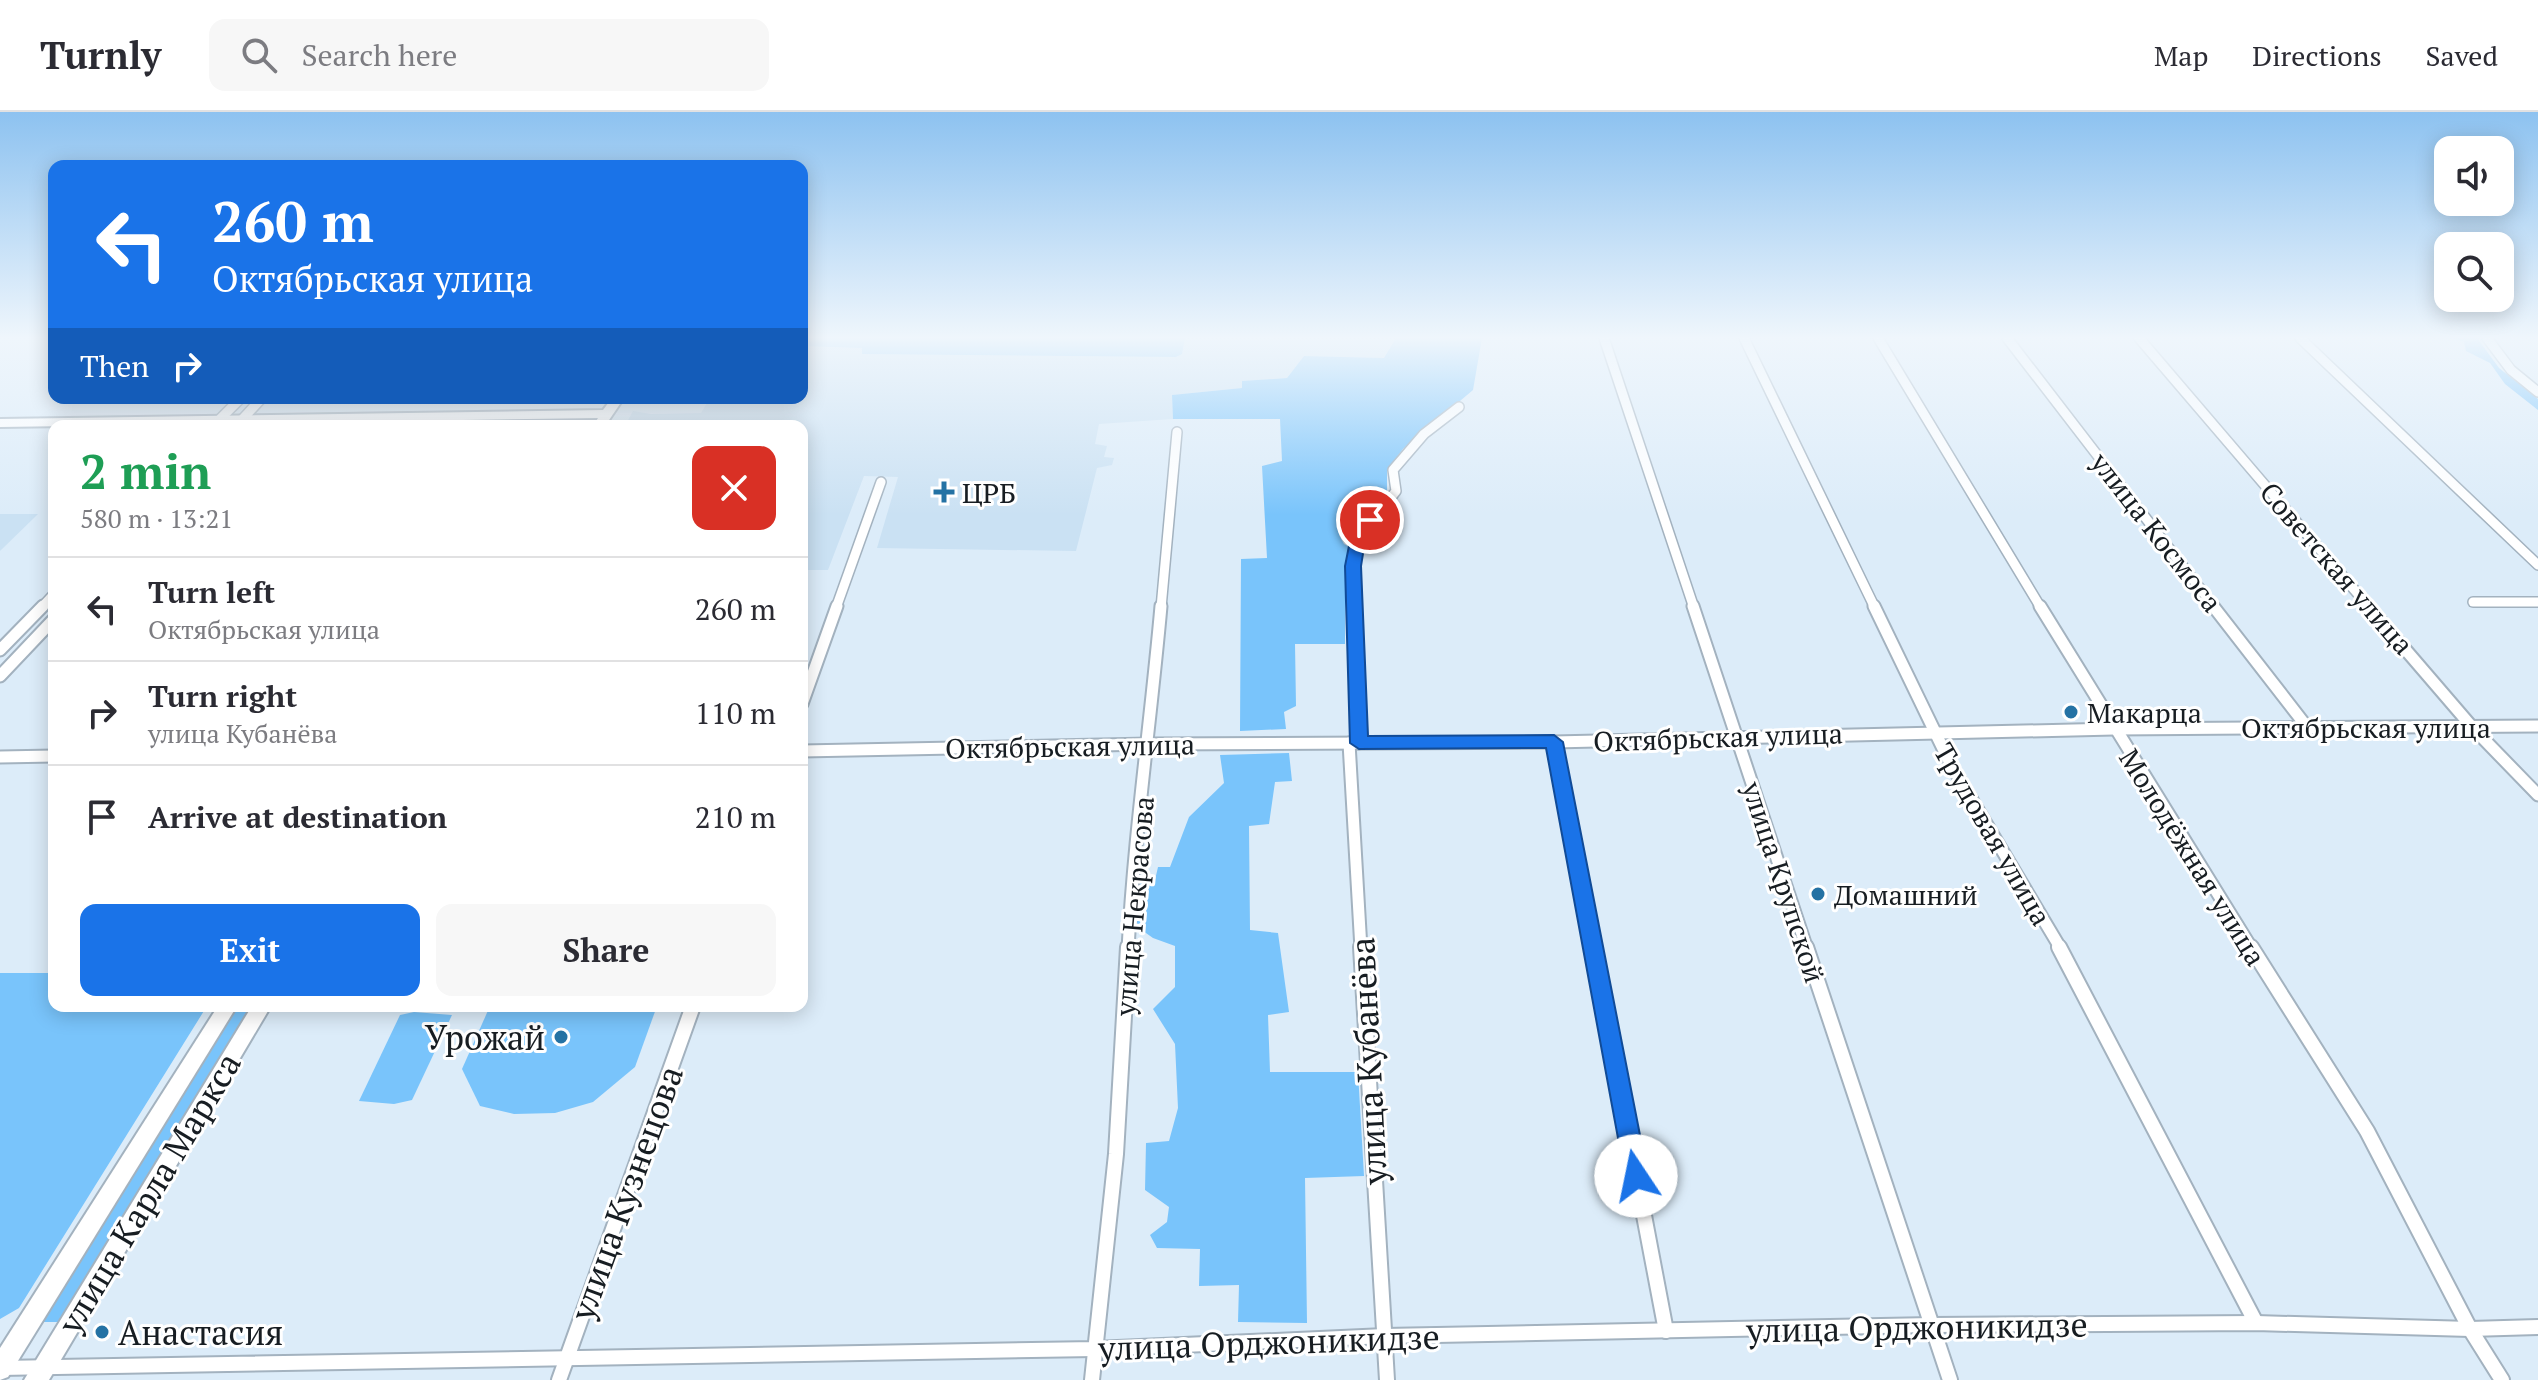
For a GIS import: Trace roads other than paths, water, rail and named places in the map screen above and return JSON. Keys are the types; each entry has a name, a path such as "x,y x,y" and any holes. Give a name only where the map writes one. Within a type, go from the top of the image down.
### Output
{"main road":[{"path":"0,423 48,423"},
{"name":"улица Карла Маркса","path":"0,1368 224,1012"},
{"name":"улица Карла Маркса","path":"40,1373 258,1012"}],"street":[{"name":"улица Крупской","path":"1624,397 1950,1380"},
{"name":"Трудовая улица","path":"1773,397 1934,731 2075,973 2256,1323"},
{"name":"Молодёжная улица","path":"1914,397 2114,729 2367,1131 2470,1329 2502,1380"},
{"name":"улица Космоса","path":"2053,397 2307,727"},
{"name":"Советская улица","path":"2190,397 2472,727 2538,795"},
{"path":"2362,397 2538,565"},
{"path":"219,420 235,404"},
{"path":"242,420 256,404"},
{"name":"улица Кубанёва","path":"1387,1380 1354,743 1353,566 1357,541 1396,491 1393,470 1407,451 1459,407"},
{"name":"улица Некрасова","path":"1092,1380 1116,1154 1133,859 1149,744 1177,432"},
{"path":"808,687 881,482"},
{"path":"0,650 48,600"},
{"path":"2473,602 2538,602"},
{"path":"0,676 48,625"},
{"name":"Октябрьская улица","path":"808,751 1149,744 1554,742 1934,731 2538,726"},
{"path":"1554,742 1666,1331"},
{"path":"0,757 48,756"},
{"name":"улица Кузнецова","path":"559,1380 691,1012"},
{"name":"улица Орджоникидзе","path":"0,1368 40,1373 1095,1349 1385,1336 1932,1325 2256,1323 2470,1329 2538,1327"}],"place":[{"name":"ЦРБ","path":"944,492"},
{"name":"Макарца","path":"2071,712"},
{"name":"Домашний","path":"1818,894"},
{"name":"Урожай","path":"561,1037"},
{"name":"Анастасия","path":"102,1332"}]}
